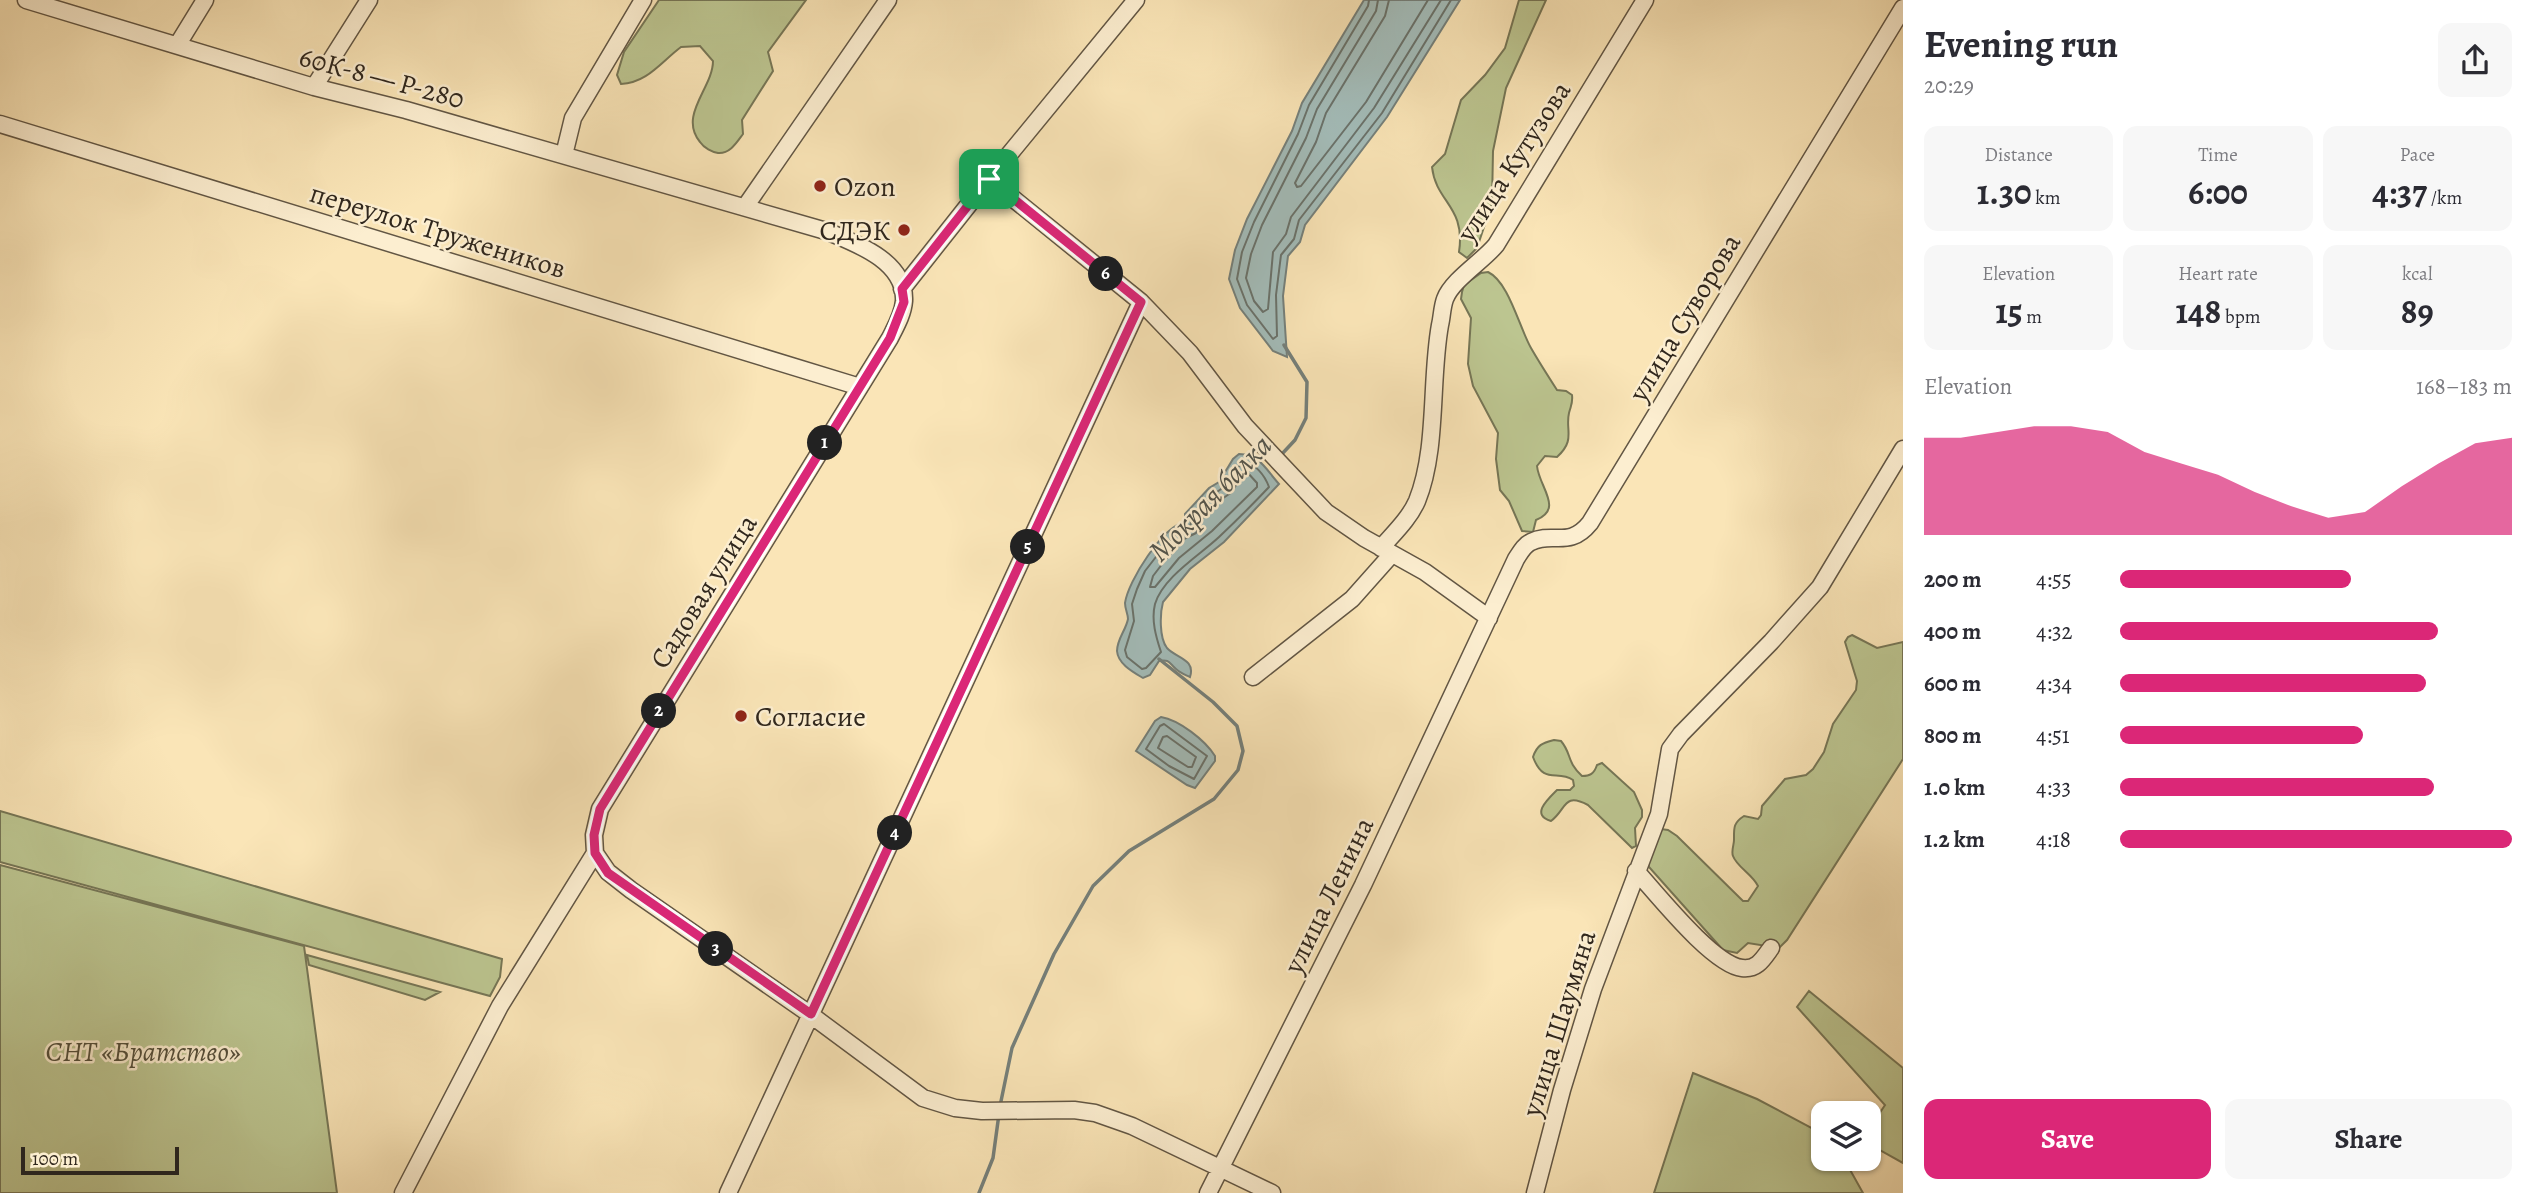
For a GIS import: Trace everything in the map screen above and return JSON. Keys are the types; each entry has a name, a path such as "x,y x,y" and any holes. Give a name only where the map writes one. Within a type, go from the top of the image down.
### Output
{"street":[{"name":"60К-8 — Р-280","path":"26,0 64,5 314,87 405,110 825,231 856,243 887,265 902,289"},
{"path":"178,44 205,0"},
{"path":"314,87 369,0"},
{"path":"745,207 888,0"},
{"name":"Садовая улица","path":"403,1193 500,1006 595,853 594,835 600,809 860,387 899,319 904,302 902,289 1136,0"},
{"name":"улица Кутузова","path":"1253,677 1352,599 1387,551 1410,513 1420,489 1429,449 1436,348 1446,297 1463,276 1496,245 1646,0"},
{"path":"564,155 573,118 636,2"},
{"name":"улица Суворова","path":"1489,618 1523,548 1531,541 1574,536 1584,531 1590,523 1903,8"},
{"name":"переулок Тружеников","path":"0,124 860,387"},
{"path":"989,179 1141,302 1190,353 1245,426 1309,495 1344,525 1425,572 1489,618"},
{"path":"728,1193 1141,302"},
{"name":"улица Шаумяна","path":"1535,1193 1562,1090 1593,989 1659,814 1670,750 1681,734 1771,642 1820,587 1903,449"},
{"name":"улица Ленина","path":"1209,1193 1363,885 1489,618"},
{"path":"595,853 608,873 811,1014 923,1098 955,1108 982,1111 1074,1110 1095,1113 1132,1126 1219,1170 1272,1193"},
{"path":"1636,871 1711,952 1727,964 1744,969 1760,964 1770,948"}],"green space":[{"path":"659,0 806,0 768,52 773,71 742,120 743,134 726,152 718,153 708,149 694,132 694,112 712,71 713,61 700,46 681,47 639,80 621,84 617,75 624,52"},
{"path":"1519,0 1546,0 1506,88 1493,151 1492,203 1477,248 1467,258 1459,252 1460,237 1455,214 1439,189 1432,167 1445,154 1461,100 1485,75 1505,48"},
{"path":"1488,272 1508,295 1531,348 1557,390 1572,395 1566,445 1557,457 1545,456 1537,466 1549,504 1544,515 1536,520 1533,532 1522,531 1509,501 1500,490 1496,459 1498,433 1473,386 1468,364 1471,318 1461,299 1462,292 1464,285 1481,273"},
{"path":"1852,635 1877,648 1903,642 1903,759 1787,940 1779,948 1748,943 1737,953 1723,950 1649,867 1647,859 1661,829 1668,830 1743,901 1748,901 1758,886 1733,856 1735,826 1744,816 1758,819 1762,806 1785,779 1806,775 1824,752 1833,724 1856,690 1857,681 1845,642"},
{"path":"1554,740 1561,741 1582,776 1591,774 1597,765 1602,763 1634,792 1642,810 1642,817 1635,828 1636,846 1632,848 1588,805 1580,801 1570,801 1551,821 1542,815 1543,807 1557,790 1570,790 1574,786 1573,780 1567,777 1546,774 1537,766 1533,757 1540,745"},
{"path":"0,811 502,959 500,977 490,996 0,862"},
{"name":"СНТ «Братство»","path":"0,865 304,946 337,1193 0,1193"},
{"path":"307,955 440,992 425,1000 309,965"},
{"path":"1809,991 1903,1068 1903,1163 1881,1151 1881,1111 1885,1105 1797,1007"},
{"path":"1693,1073 1757,1099 1811,1128 1811,1171 1851,1171 1863,1193 1654,1193"}],"water":[{"path":"1364,0 1460,0 1387,117 1305,225 1300,242 1288,256 1283,296 1287,357 1273,351 1240,308 1229,279 1235,250 1247,219 1292,131 1302,103"},
{"path":"1239,454 1258,460 1279,484 1224,542 1190,569 1163,602 1161,625 1164,644 1188,663 1190,677 1179,672 1169,662 1159,661 1150,675 1143,678 1123,664 1117,651 1128,619 1125,603 1128,593 1157,544 1167,533 1185,522 1185,514 1209,488 1219,482"},
{"path":"1161,717 1176,722 1191,732 1215,756 1215,761 1195,788 1136,751 1155,721"}],"waterway":[{"name":"Мокрая балка","path":"1281,455 1295,440 1306,418 1307,382 1284,345"},
{"name":"Мокрая балка","path":"1000,1106 1012,1048 1054,954 1093,886 1129,851 1214,799 1238,770 1243,751 1237,726 1213,702 1159,659"},
{"name":"Мокрая балка","path":"979,1193 993,1158 999,1114"}],"place":[{"name":"Ozon","path":"820,186"},
{"name":"СДЭК","path":"904,230"},
{"name":"Согласие","path":"741,716"}],"route":[{"path":"989,179 1141,302 811,1014 608,873 595,853 594,835 600,809 890,338 904,302 902,289 989,179"}]}
